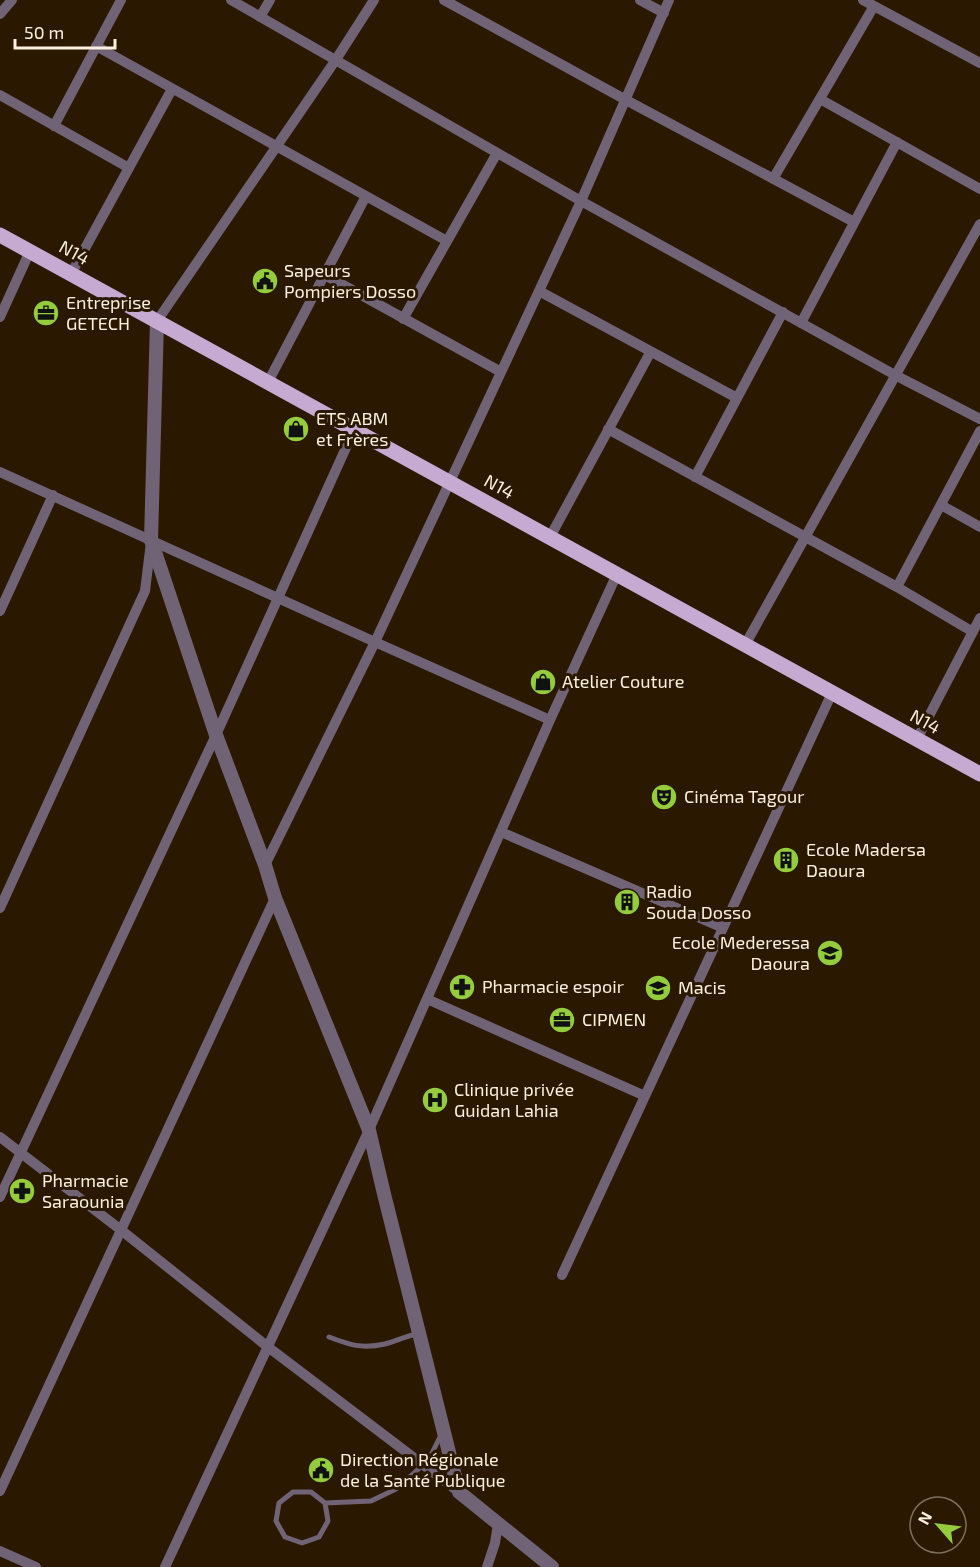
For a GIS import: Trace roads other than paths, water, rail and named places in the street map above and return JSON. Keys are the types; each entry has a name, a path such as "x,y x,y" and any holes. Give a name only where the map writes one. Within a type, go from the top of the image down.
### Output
{"main road":[{"name":"N14","path":"0,235 980,774"}],"street":[{"path":"0,14 12,0"},
{"path":"54,126 121,0"},
{"path":"231,0 581,201 895,375 980,419"},
{"path":"260,17 270,0"},
{"path":"2,901 145,591 151,540 157,321 336,61 374,0"},
{"path":"444,0 854,222"},
{"path":"640,0 664,13"},
{"path":"265,865 375,642 539,291 669,0"},
{"path":"863,0 980,63"},
{"path":"774,179 874,6"},
{"path":"96,46 447,241"},
{"path":"71,274 172,89"},
{"path":"0,95 129,168"},
{"path":"820,99 980,189"},
{"path":"801,323 897,142"},
{"path":"403,319 496,153"},
{"path":"268,382 366,196"},
{"path":"745,645 980,224"},
{"path":"0,317 30,251"},
{"path":"324,275 501,372"},
{"path":"539,291 737,398"},
{"path":"695,477 783,312"},
{"path":"550,537 650,352"},
{"path":"608,429 897,587 973,632"},
{"path":"0,1197 216,735 354,430"},
{"path":"897,587 980,431"},
{"path":"0,472 550,720"},
{"path":"0,611 52,495"},
{"path":"941,505 980,527"},
{"path":"151,540 216,735 265,865 275,898 369,1130 459,1492"},
{"path":"165,1567 369,1130 617,574"},
{"path":"916,739 980,618"},
{"path":"562,1275 832,693"},
{"path":"501,832 723,928"},
{"path":"0,1491 275,898"},
{"path":"427,999 645,1096"},
{"path":"0,1137 268,1347 459,1492 552,1567"},
{"path":"487,1567 495,1543 498,1524"},
{"path":"0,1551 36,1567"}],"lane":[{"path":"328,1337 364,1347 419,1334"},
{"path":"325,1503 328,1521 319,1537 302,1543 285,1537 276,1521 279,1503 293,1492 311,1492 325,1503 371,1501 396,1489 423,1465 431,1455 443,1430"}],"place":[{"name":"Sapeurs Pompiers Dosso","path":"265,281"},
{"name":"Entreprise GETECH","path":"46,313"},
{"name":"ETS ABM et Frères","path":"296,429"},
{"name":"Atelier Couture","path":"543,682"},
{"name":"Cinéma Tagour","path":"664,797"},
{"name":"Ecole Madersa Daoura","path":"786,860"},
{"name":"Radio Souda Dosso","path":"627,902"},
{"name":"Ecole Mederessa Daoura","path":"830,953"},
{"name":"Pharmacie espoir","path":"462,987"},
{"name":"Macis","path":"658,988"},
{"name":"CIPMEN","path":"562,1020"},
{"name":"Clinique privée Guidan Lahia","path":"435,1100"},
{"name":"Pharmacie Saraounia","path":"22,1191"},
{"name":"Direction Régionale de la Santé Publique","path":"321,1470"}]}
